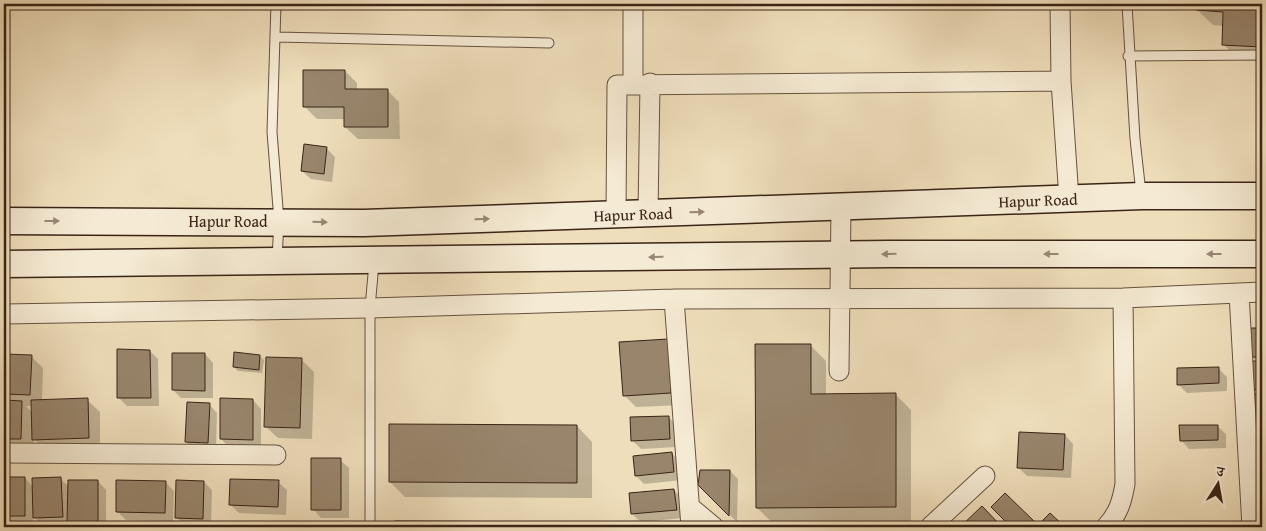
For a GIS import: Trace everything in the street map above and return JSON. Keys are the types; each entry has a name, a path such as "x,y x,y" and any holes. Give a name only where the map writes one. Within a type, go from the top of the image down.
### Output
{"main road":[{"name":"Hapur Road","path":"4,221 280,221 364,223 842,208 1142,196 1262,196"},
{"path":"4,264 842,255 1262,254"}],"street":[{"path":"633,4 642,84 648,214"},
{"path":"1060,4 1061,81 1069,199"},
{"path":"616,215 617,85 1061,81"},
{"path":"839,371 842,208"},
{"path":"1239,292 1252,527"},
{"path":"4,314 370,308 674,299 1123,298 1262,292"},
{"path":"1106,527 1116,516 1122,501 1125,484 1123,298"},
{"path":"674,299 691,527"},
{"path":"4,453 276,455"},
{"path":"930,527 985,476"},
{"path":"690,507 714,527"}],"lane":[{"path":"276,4 277,37 272,132 280,221 276,262"},
{"path":"1126,4 1128,56 1142,196"},
{"path":"277,37 549,44"},
{"path":"1128,56 1262,55"},
{"path":"370,527 370,308 374,261"}],"building":[{"path":"1196,4 1262,4 1262,47 1222,45 1223,12 1196,10"},
{"path":"303,70 345,70 345,89 388,89 388,127 344,127 344,107 303,107"},
{"path":"304,144 327,147 324,174 301,171"},
{"path":"1250,328 1262,328 1262,357 1249,357"},
{"path":"668,339 671,393 623,396 619,342"},
{"path":"755,344 811,344 811,394 896,393 896,507 756,508"},
{"path":"117,349 150,350 151,398 117,398"},
{"path":"234,352 260,355 259,370 233,367"},
{"path":"172,353 205,353 205,391 172,390"},
{"path":"4,354 32,355 30,395 4,394"},
{"path":"266,357 302,358 300,428 264,427"},
{"path":"1251,361 1262,361 1262,390 1250,389"},
{"path":"1219,367 1219,383 1177,385 1177,368"},
{"path":"1248,394 1262,394 1262,424 1247,424"},
{"path":"88,398 89,438 32,440 31,400"},
{"path":"220,398 253,399 253,440 220,439"},
{"path":"4,400 22,401 21,439 4,439"},
{"path":"187,402 210,403 208,443 185,442"},
{"path":"669,416 670,439 631,441 630,417"},
{"path":"389,424 577,425 577,483 389,482"},
{"path":"1179,425 1218,425 1218,440 1180,441"},
{"path":"1248,427 1262,428 1262,455 1247,455"},
{"path":"1019,432 1065,434 1063,470 1017,468"},
{"path":"672,452 674,472 635,476 633,456"},
{"path":"311,458 341,458 341,510 311,510"},
{"path":"700,470 730,470 729,516 698,485"},
{"path":"4,477 25,477 25,516 4,516"},
{"path":"61,477 63,517 33,518 32,478"},
{"path":"230,479 279,480 278,507 229,505"},
{"path":"68,480 98,480 98,524 67,523"},
{"path":"116,480 166,481 165,513 116,512"},
{"path":"176,480 204,481 203,519 175,518"},
{"path":"674,489 677,510 631,514 629,493"},
{"path":"1005,493 1035,522 1029,527 1011,527 991,507"},
{"path":"982,506 1002,527 960,527"},
{"path":"1050,513 1065,527 1036,527"},
{"path":"395,521 590,522 590,527 395,527"},
{"path":"298,522 298,527 261,527 261,523"},
{"path":"122,523 145,523 145,527 122,527"},
{"path":"148,523 176,524 176,527 148,527"},
{"path":"255,524 255,527 198,527 198,525"}]}
